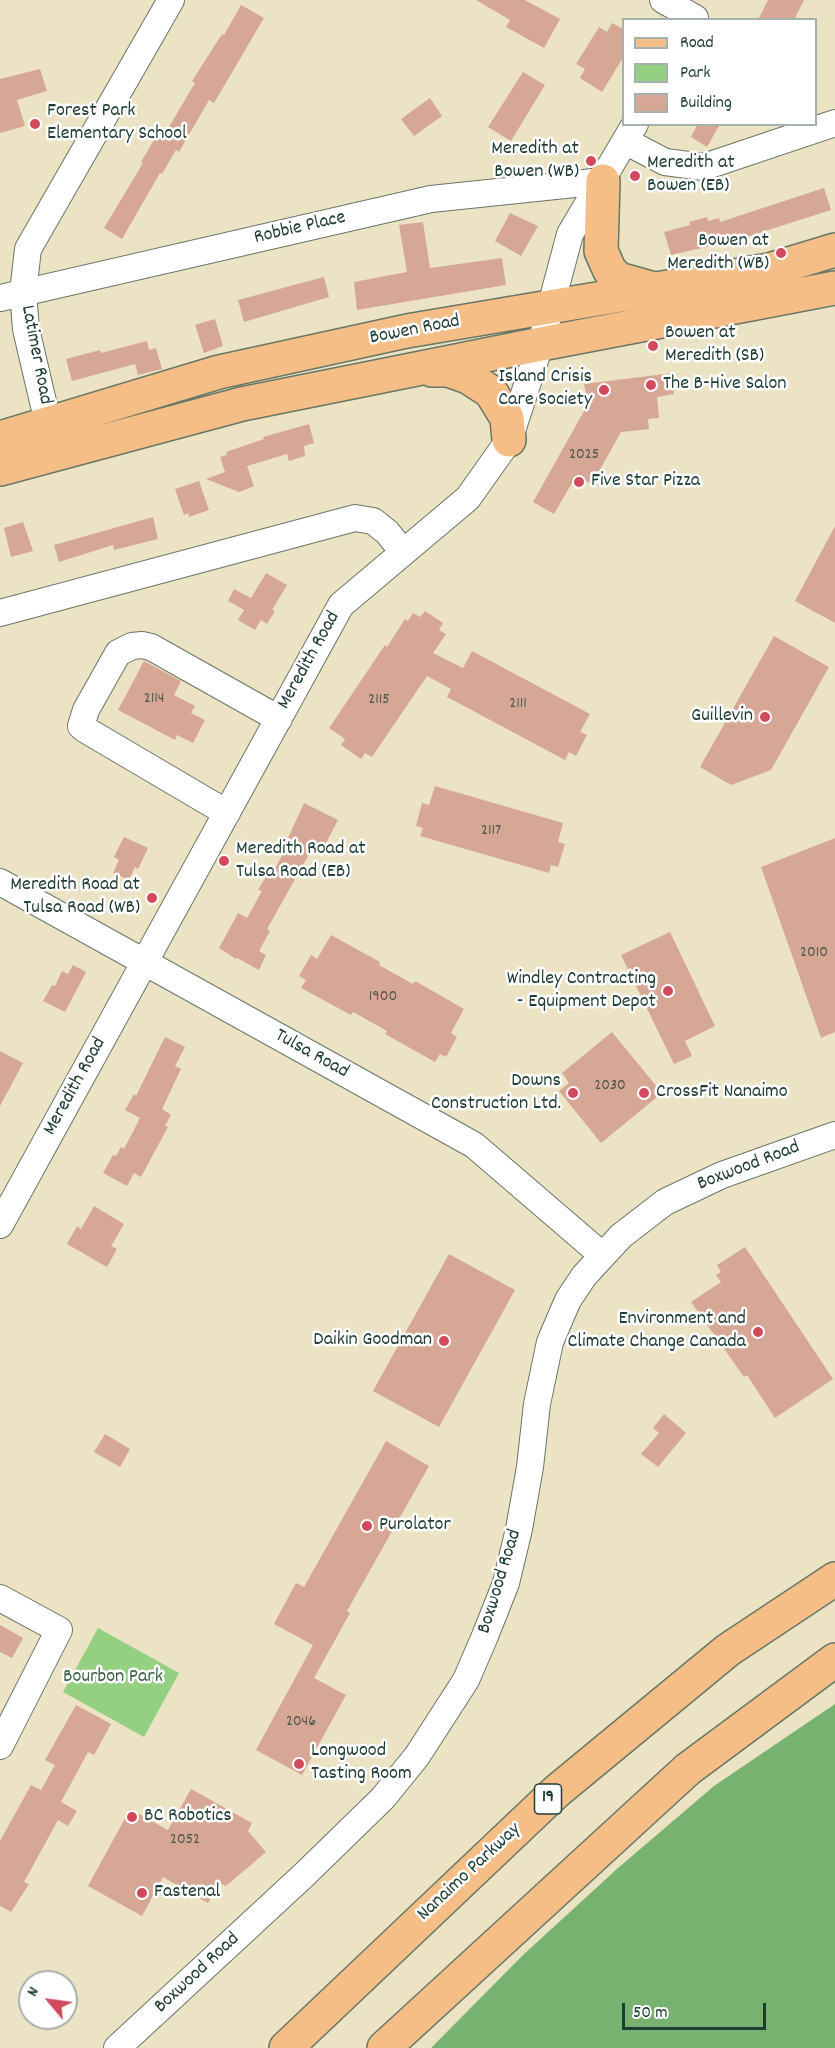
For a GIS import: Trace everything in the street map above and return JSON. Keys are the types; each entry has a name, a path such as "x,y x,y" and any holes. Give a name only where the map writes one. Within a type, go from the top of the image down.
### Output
{"main road":[{"path":"603,181 602,251 610,271 619,279 656,290"},
{"name":"Bowen Road","path":"0,438 219,372 407,331 769,270 835,250"},
{"name":"Bowen Road","path":"0,469 242,404 835,288"},
{"path":"415,369 448,370 468,377 491,392 507,418 509,440"},
{"name":"Nanaimo Parkway","path":"286,2048 557,1791 728,1650 835,1579"},
{"path":"384,2048 688,1769 835,1660"}],"street":[{"name":"Latimer Road","path":"48,423 26,329 12,295 28,249 171,0"},
{"path":"663,0 699,13"},
{"path":"630,133 665,162 704,167 835,123"},
{"name":"Meredith Road","path":"0,1226 341,605 468,498 509,440 541,344 570,234 630,133"},
{"name":"Robbie Place","path":"12,295 431,199 603,181"},
{"path":"0,613 355,518 373,521 387,532 404,552"},
{"path":"227,813 86,730 81,726 86,710 118,653 132,646 142,645 152,647 279,719"},
{"name":"Tulsa Road","path":"0,882 474,1145 602,1256"},
{"name":"Boxwood Road","path":"117,2048 304,1875 382,1798 417,1756 448,1710 466,1680 506,1583 519,1529 537,1404 550,1342 568,1300 584,1276 640,1219 665,1202 722,1175 835,1135"},
{"path":"0,1598 59,1630 0,1746"}],"green space":[{"name":"Bourbon Park","path":"98,1628 179,1673 144,1737 63,1692"},
{"path":"835,1704 835,2048 431,2048 523,1955 618,1868 714,1786"}],"building":[{"path":"476,0 525,0 560,19 544,48 506,27 510,20"},
{"path":"768,0 804,0 795,18 759,18"},
{"path":"241,5 264,18 214,103 209,100 179,152 176,150 162,174 160,173 122,239 104,228 161,128 166,132 195,83 192,81 222,34 224,35"},
{"path":"612,23 622,28 622,59 602,92 580,78 585,69 576,64 599,27 607,32"},
{"path":"40,69 47,91 17,100 25,126 0,133 0,79"},
{"path":"523,72 545,85 511,141 488,127"},
{"path":"430,98 442,116 414,136 401,119"},
{"path":"697,126 719,126 707,147 691,137"},
{"path":"824,188 831,210 737,240 671,255 664,232 690,225 689,222 707,217 708,221 719,218 720,222"},
{"path":"510,213 538,226 521,256 495,241"},
{"path":"423,222 430,268 502,258 506,285 357,310 354,282 407,272 399,225"},
{"path":"324,277 329,297 244,322 238,300"},
{"path":"215,319 223,346 204,353 195,325"},
{"path":"147,341 149,350 156,348 162,369 138,375 135,364 72,381 66,359"},
{"path":"673,373 674,394 657,397 659,418 648,419 649,429 621,432 592,484 584,480 580,487 572,483 554,514 533,502 588,404 584,384"},
{"path":"309,424 314,443 304,446 305,456 289,461 287,454 247,466 254,486 239,492 206,479 225,472 220,457 227,455 226,452 264,439 263,437"},
{"path":"199,481 209,510 189,517 188,513 184,515 175,489"},
{"path":"153,517 158,539 114,550 113,545 59,562 54,545"},
{"path":"23,522 33,551 11,557 4,528"},
{"path":"835,526 835,623 795,601"},
{"path":"266,573 287,585 272,610 275,611 267,624 261,620 255,630 238,620 244,610 228,601 234,589 251,598"},
{"path":"425,611 443,623 439,630 446,634 433,653 463,668 472,651 590,714 580,732 587,735 576,756 569,752 565,760 447,697 451,689 427,676 372,757 365,753 361,759 341,745 345,739 329,728 405,619 408,621 413,613 420,617"},
{"name":"Guillevin","path":"774,636 829,667 771,770 731,785 700,767"},
{"path":"144,661 181,681 174,695 195,706 191,713 205,720 193,743 177,735 175,740 118,710"},
{"path":"435,786 563,823 558,842 565,844 558,867 551,865 549,873 420,836 423,828 416,826 422,803 429,805"},
{"path":"304,803 338,820 321,853 312,849 267,929 270,931 259,951 266,955 259,970 219,948 238,913 247,918 262,891 258,890 270,870 273,872 291,839 288,838"},
{"path":"124,837 148,848 138,869 135,867 129,880 113,873 119,860 114,857"},
{"path":"835,838 835,1032 821,1038 761,867"},
{"name":"Windley Contracting - Equipment Depot","path":"670,932 715,1026 685,1041 692,1056 674,1064 621,955"},
{"path":"331,935 380,962 379,965 411,983 415,981 464,1009 451,1033 457,1037 446,1057 440,1054 435,1062 385,1034 387,1031 353,1012 351,1015 301,988 306,980 299,976 311,955 317,959"},
{"path":"73,965 86,972 65,1012 43,1001 52,985 55,986 62,971 68,974"},
{"path":"612,1032 662,1093 601,1143 559,1091 569,1083 562,1073"},
{"path":"165,1037 185,1047 175,1066 181,1069 162,1109 171,1115 165,1126 168,1127 141,1177 134,1173 127,1186 103,1173 113,1155 116,1156 121,1147 124,1149 140,1118 125,1110 134,1094 136,1096"},
{"path":"0,1051 23,1063 0,1106"},
{"path":"94,1206 124,1224 111,1246 117,1249 107,1267 67,1244 77,1226 81,1229"},
{"name":"Environment and Climate Change Canada","path":"745,1247 833,1379 775,1418 747,1375 744,1377 691,1302 721,1282 716,1275 721,1272 717,1265"},
{"name":"Daikin Goodman","path":"449,1254 515,1290 439,1427 373,1391"},
{"path":"664,1414 686,1433 658,1467 641,1454 659,1433 653,1428"},
{"path":"105,1434 130,1449 120,1467 94,1452"},
{"path":"386,1441 429,1466 347,1611 350,1613 314,1678 346,1695 302,1775 256,1750 313,1645 274,1624 296,1583 304,1587"},
{"path":"0,1625 23,1638 12,1658 0,1652"},
{"path":"76,1705 111,1724 94,1755 88,1752 61,1802 77,1811 68,1826 58,1820 24,1882 29,1884 11,1912 0,1906 0,1841 31,1785 41,1790 55,1765 45,1760"},
{"path":"191,1789 252,1823 248,1831 266,1852 226,1886 219,1883 208,1903 163,1877 142,1916 88,1886 130,1809 168,1830"}],"place":[{"name":"Forest Park Elementary School","path":"35,124"},
{"name":"Meredith at Bowen (WB)","path":"591,161"},
{"name":"Meredith at Bowen (EB)","path":"635,176"},
{"name":"Bowen at Meredith (WB)","path":"781,253"},
{"name":"Bowen at Meredith (SB)","path":"653,346"},
{"name":"The B-Hive Salon","path":"651,385"},
{"name":"Island Crisis Care Society","path":"604,390"},
{"name":"Five Star Pizza","path":"579,482"},
{"name":"Guillevin","path":"765,717"},
{"name":"Meredith Road at Tulsa Road (EB)","path":"224,861"},
{"name":"Meredith Road at Tulsa Road (WB)","path":"152,898"},
{"name":"Windley Contracting - Equipment Depot","path":"668,991"},
{"name":"Downs Construction Ltd.","path":"573,1093"},
{"name":"CrossFit Nanaimo","path":"644,1093"},
{"name":"Environment and Climate Change Canada","path":"758,1332"},
{"name":"Daikin Goodman","path":"444,1341"},
{"name":"Purolator","path":"367,1526"},
{"name":"Longwood Tasting Room","path":"299,1764"},
{"name":"BC Robotics","path":"132,1817"},
{"name":"Fastenal","path":"142,1893"}]}
